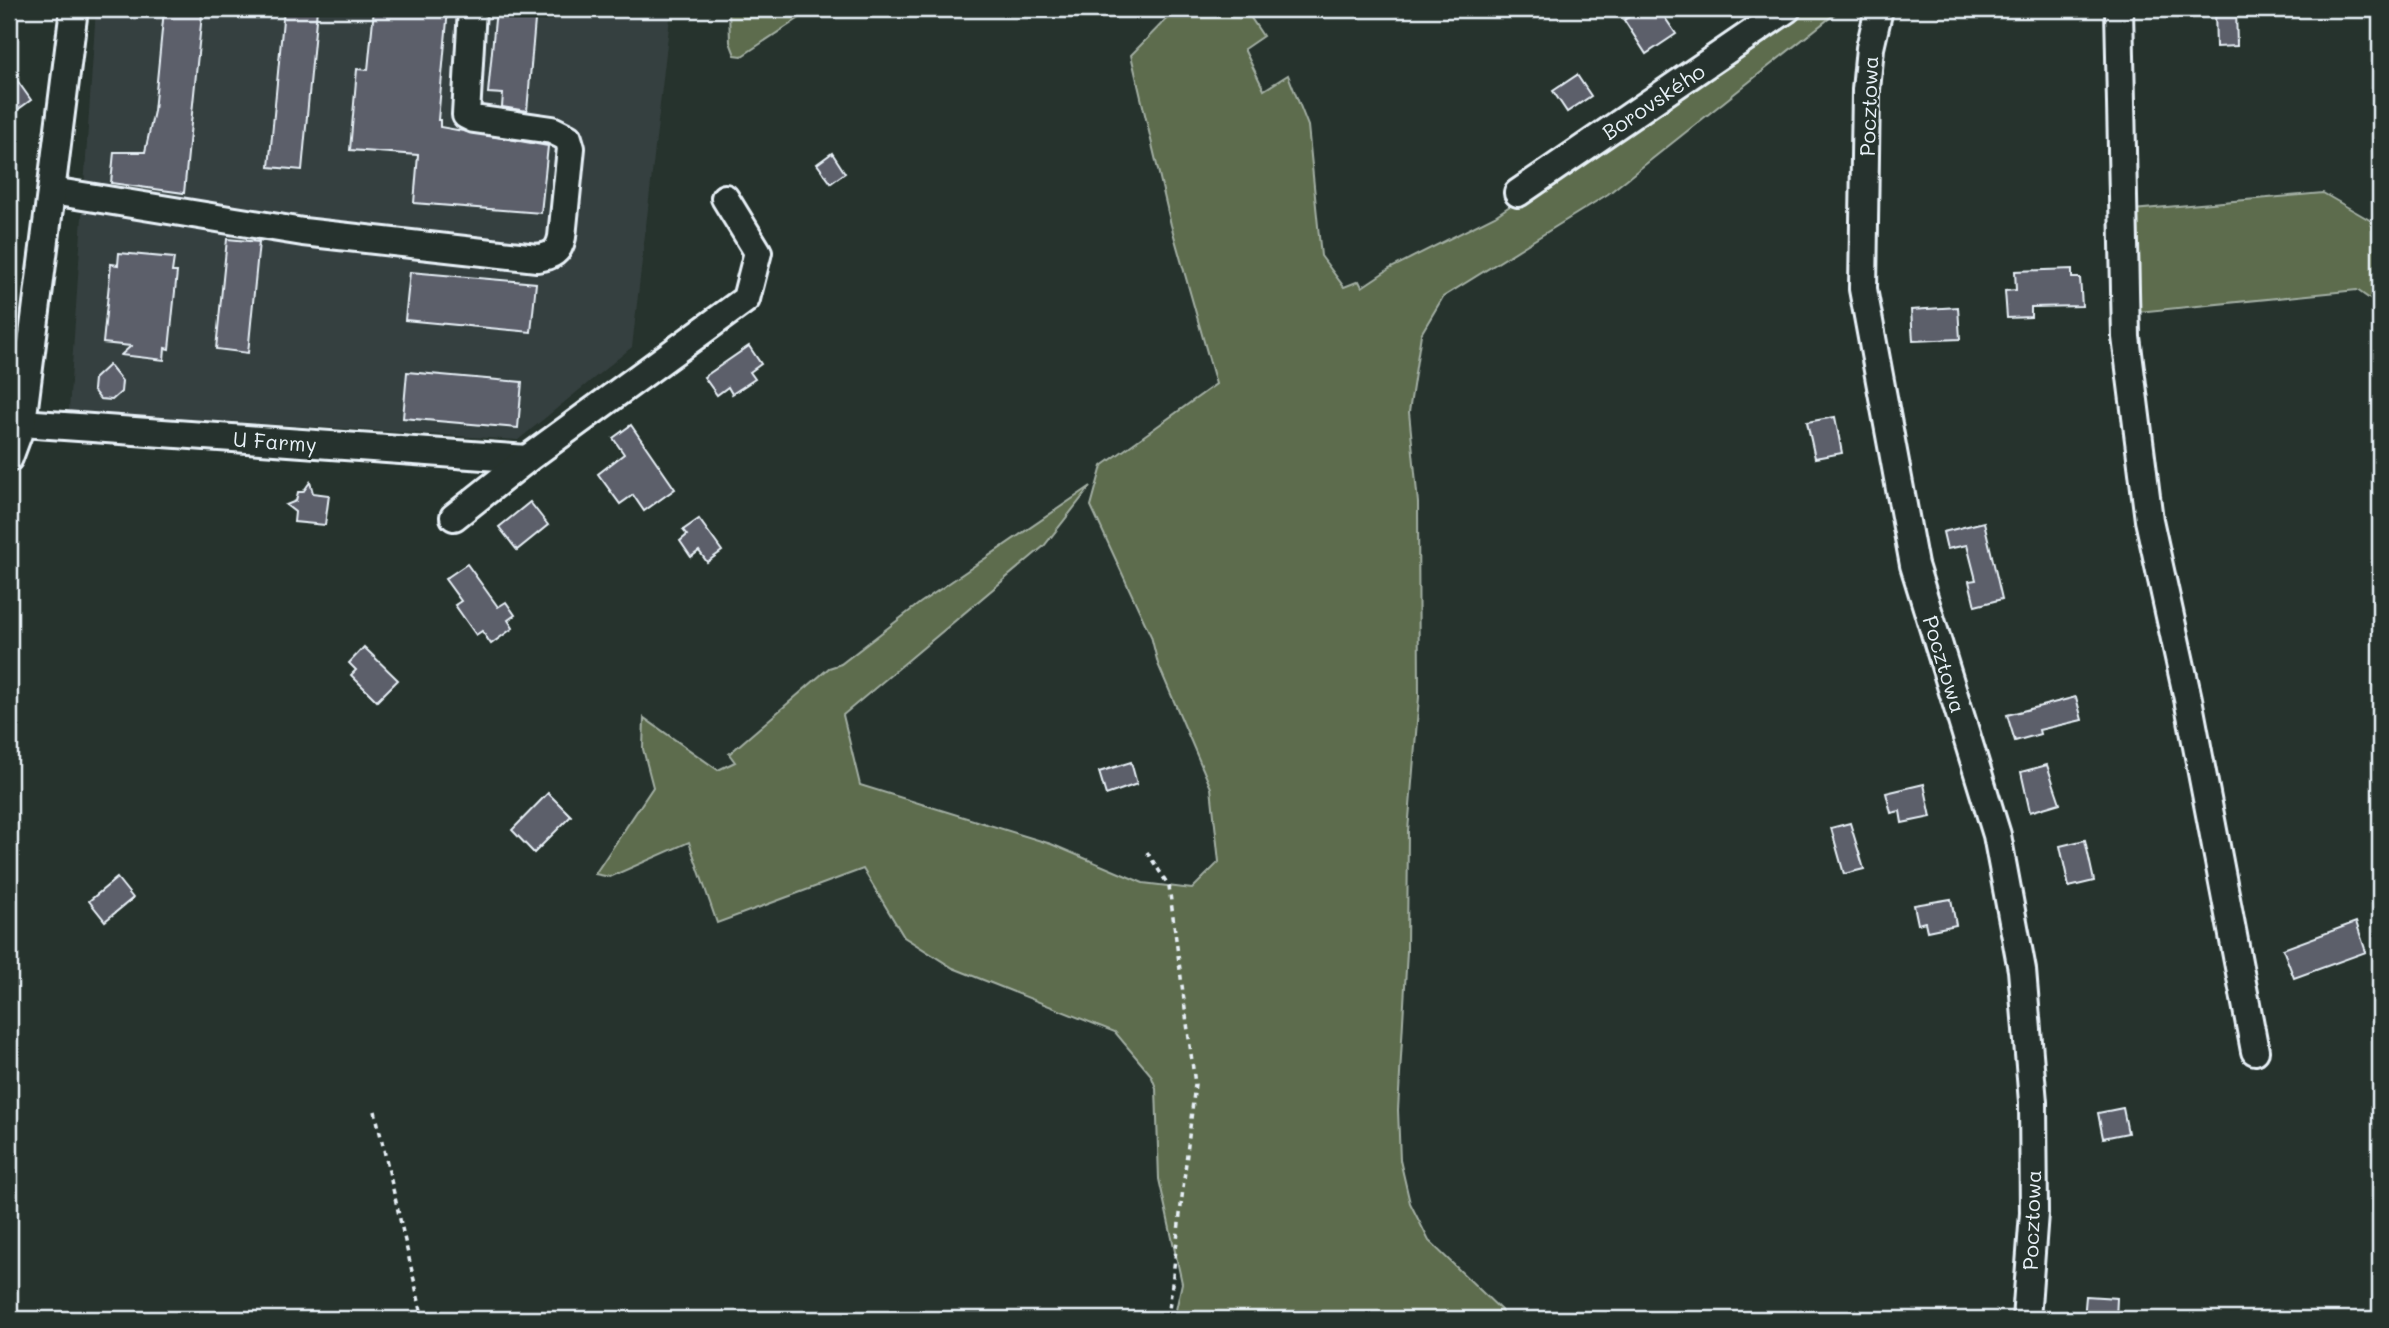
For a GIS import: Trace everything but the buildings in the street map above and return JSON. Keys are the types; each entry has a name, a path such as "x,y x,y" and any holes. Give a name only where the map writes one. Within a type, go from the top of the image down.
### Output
{"street":[{"path":"9,458 22,423 74,9"},
{"path":"52,191 303,232 537,258 550,256 560,246 562,237 571,148 568,138 552,130 474,119 466,114 472,9"},
{"name":"Borovského","path":"1518,193 1787,9"},
{"name":"Pocztowa","path":"1879,9 1870,48 1866,90 1863,289 1914,565 1997,835 2022,970 2033,1102 2034,1213 2026,1319"},
{"path":"2119,9 2126,337 2149,520 2188,699 2255,1051"},
{"path":"454,517 527,459 746,299 758,252 725,198"},
{"name":"U Farmy","path":"22,423 527,459"}],"path":[{"path":"1147,852 1169,886 1195,1084 1168,1319"},
{"path":"375,1111 423,1319"}],"shaded area":[{"path":"96,9 671,9 632,347 518,440 69,411"}],"green space":[{"path":"729,9 813,9 742,56 735,55 730,42"},
{"path":"1176,9 1245,9 1263,36 1244,49 1264,90 1288,75 1308,126 1321,256 1344,287 1359,281 1362,287 1389,269 1495,216 1803,9 1841,9 1608,194 1443,297 1421,334 1409,412 1418,503 1419,697 1408,831 1407,951 1398,1110 1400,1160 1410,1203 1429,1241 1501,1310 1504,1319 1174,1319 1182,1283 1159,1179 1156,1088 1151,1075 1115,1032 953,968 904,937 863,869 717,923 689,842 610,877 595,874 653,787 643,749 644,718 718,770 735,762 729,754 829,668 841,664 920,603 1091,486 1044,546 843,715 860,785 1051,844 1143,883 1192,889 1219,862 1211,788 1158,664 1151,636 1091,506 1102,466 1216,384 1171,225 1131,55"},
{"path":"2323,193 2380,226 2380,306 2357,290 2138,312 2133,210"}]}
